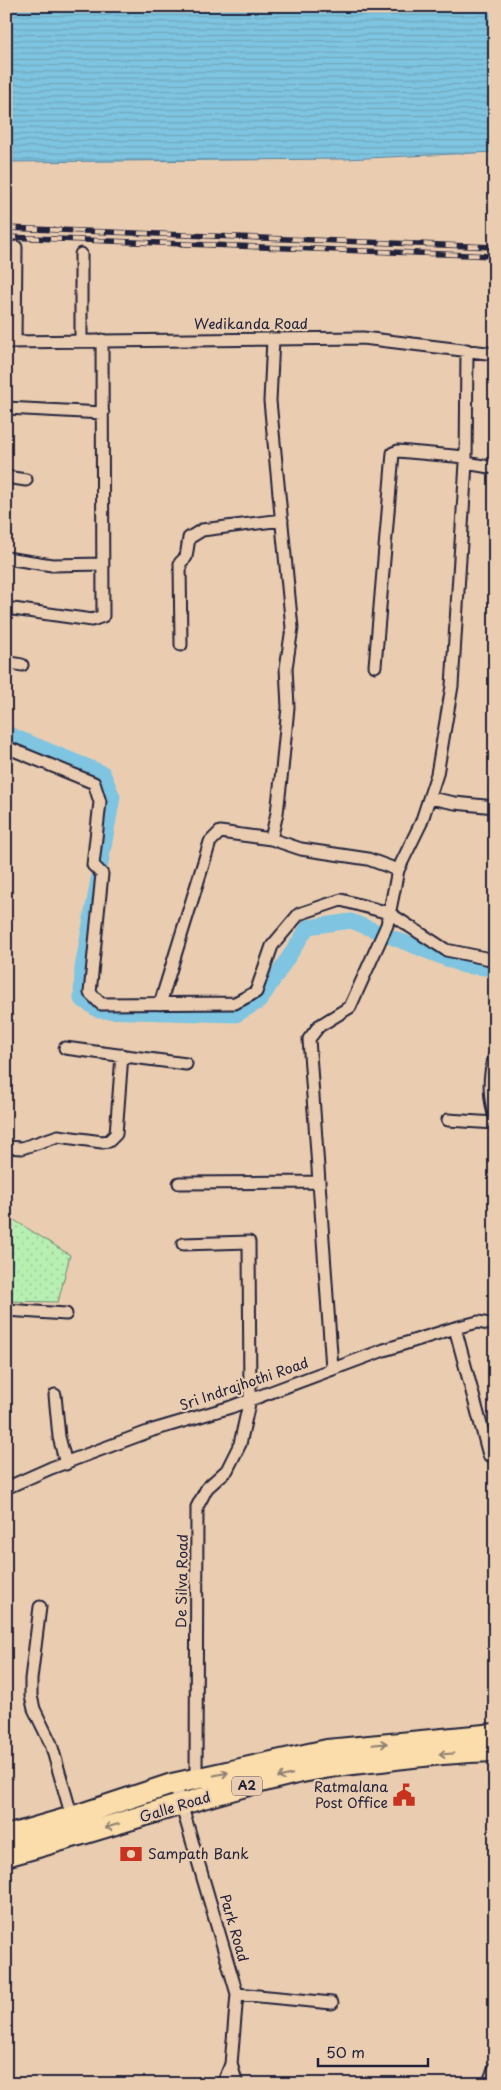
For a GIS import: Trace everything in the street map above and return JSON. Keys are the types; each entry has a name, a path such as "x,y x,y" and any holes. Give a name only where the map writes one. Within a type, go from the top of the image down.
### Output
{"highway":[{"name":"Galle Road","path":"6,1836 72,1817 175,1783 327,1750 495,1734"},
{"name":"Galle Road","path":"6,1856 285,1775 344,1765 430,1755 495,1751"}],"street":[{"path":"11,342 16,247"},
{"path":"81,254 81,341"},
{"name":"Wedikanda Road","path":"11,342 363,338 495,354"},
{"path":"6,608 92,620 102,616 102,340"},
{"path":"271,839 277,813 282,770 288,707 286,668 292,628 270,401 274,340"},
{"path":"332,1368 309,1039 319,1026 350,1007 387,926 398,870 421,823 436,774 452,686 466,460 467,350"},
{"path":"6,408 103,413"},
{"path":"375,666 393,453 398,451 466,460 495,468"},
{"path":"6,477 26,480"},
{"path":"181,645 180,563 186,557 189,538 202,530 282,520"},
{"path":"6,558 52,565 103,564"},
{"path":"6,662 22,665"},
{"path":"6,747 94,783 100,802 93,865 102,874 90,993 101,1004 235,1003 256,992 272,946 299,914 341,900 389,913 446,950 495,960"},
{"path":"430,798 455,803 495,807"},
{"path":"160,1004 210,842 220,832 271,839 301,849 368,859 398,870"},
{"path":"65,1048 186,1064"},
{"path":"6,1147 22,1148 58,1136 102,1142 109,1141 116,1134 122,1055"},
{"path":"495,1056 490,1072 489,1096 495,1118"},
{"path":"448,1120 495,1123"},
{"path":"179,1183 319,1182"},
{"name":"De Silva Road","path":"183,1244 249,1242 250,1399 240,1444 226,1470 207,1488 197,1507 196,1779"},
{"path":"6,1310 66,1314"},
{"name":"Sri Indrajhothi Road","path":"6,1488 51,1468 153,1430 231,1407 332,1368 455,1328 478,1322 495,1325"},
{"path":"455,1328 489,1455"},
{"path":"56,1395 58,1437 66,1464"},
{"path":"40,1607 31,1679 31,1696 34,1709 51,1744 72,1817"},
{"name":"Park Road","path":"175,1783 237,1994 231,2064 237,2084"},
{"path":"237,1994 332,2003"},
{"path":"222,2084 231,2064"},
{"path":"488,2084 495,2067"}],"green space":[{"path":"6,1215 70,1255 58,1302 6,1301"}],"water":[{"path":"6,6 495,6 495,152 345,159 6,162"}],"waterway":[{"path":"6,733 103,773 113,797 82,968 81,999 99,1011 236,1015 260,1001 308,927 351,921 464,966 495,969"}],"railway":[{"path":"6,228 495,247"},
{"path":"6,237 495,256"}],"place":[{"name":"Ratmalana Post Office","path":"404,1795"},
{"name":"Sampath Bank","path":"131,1854"}]}
